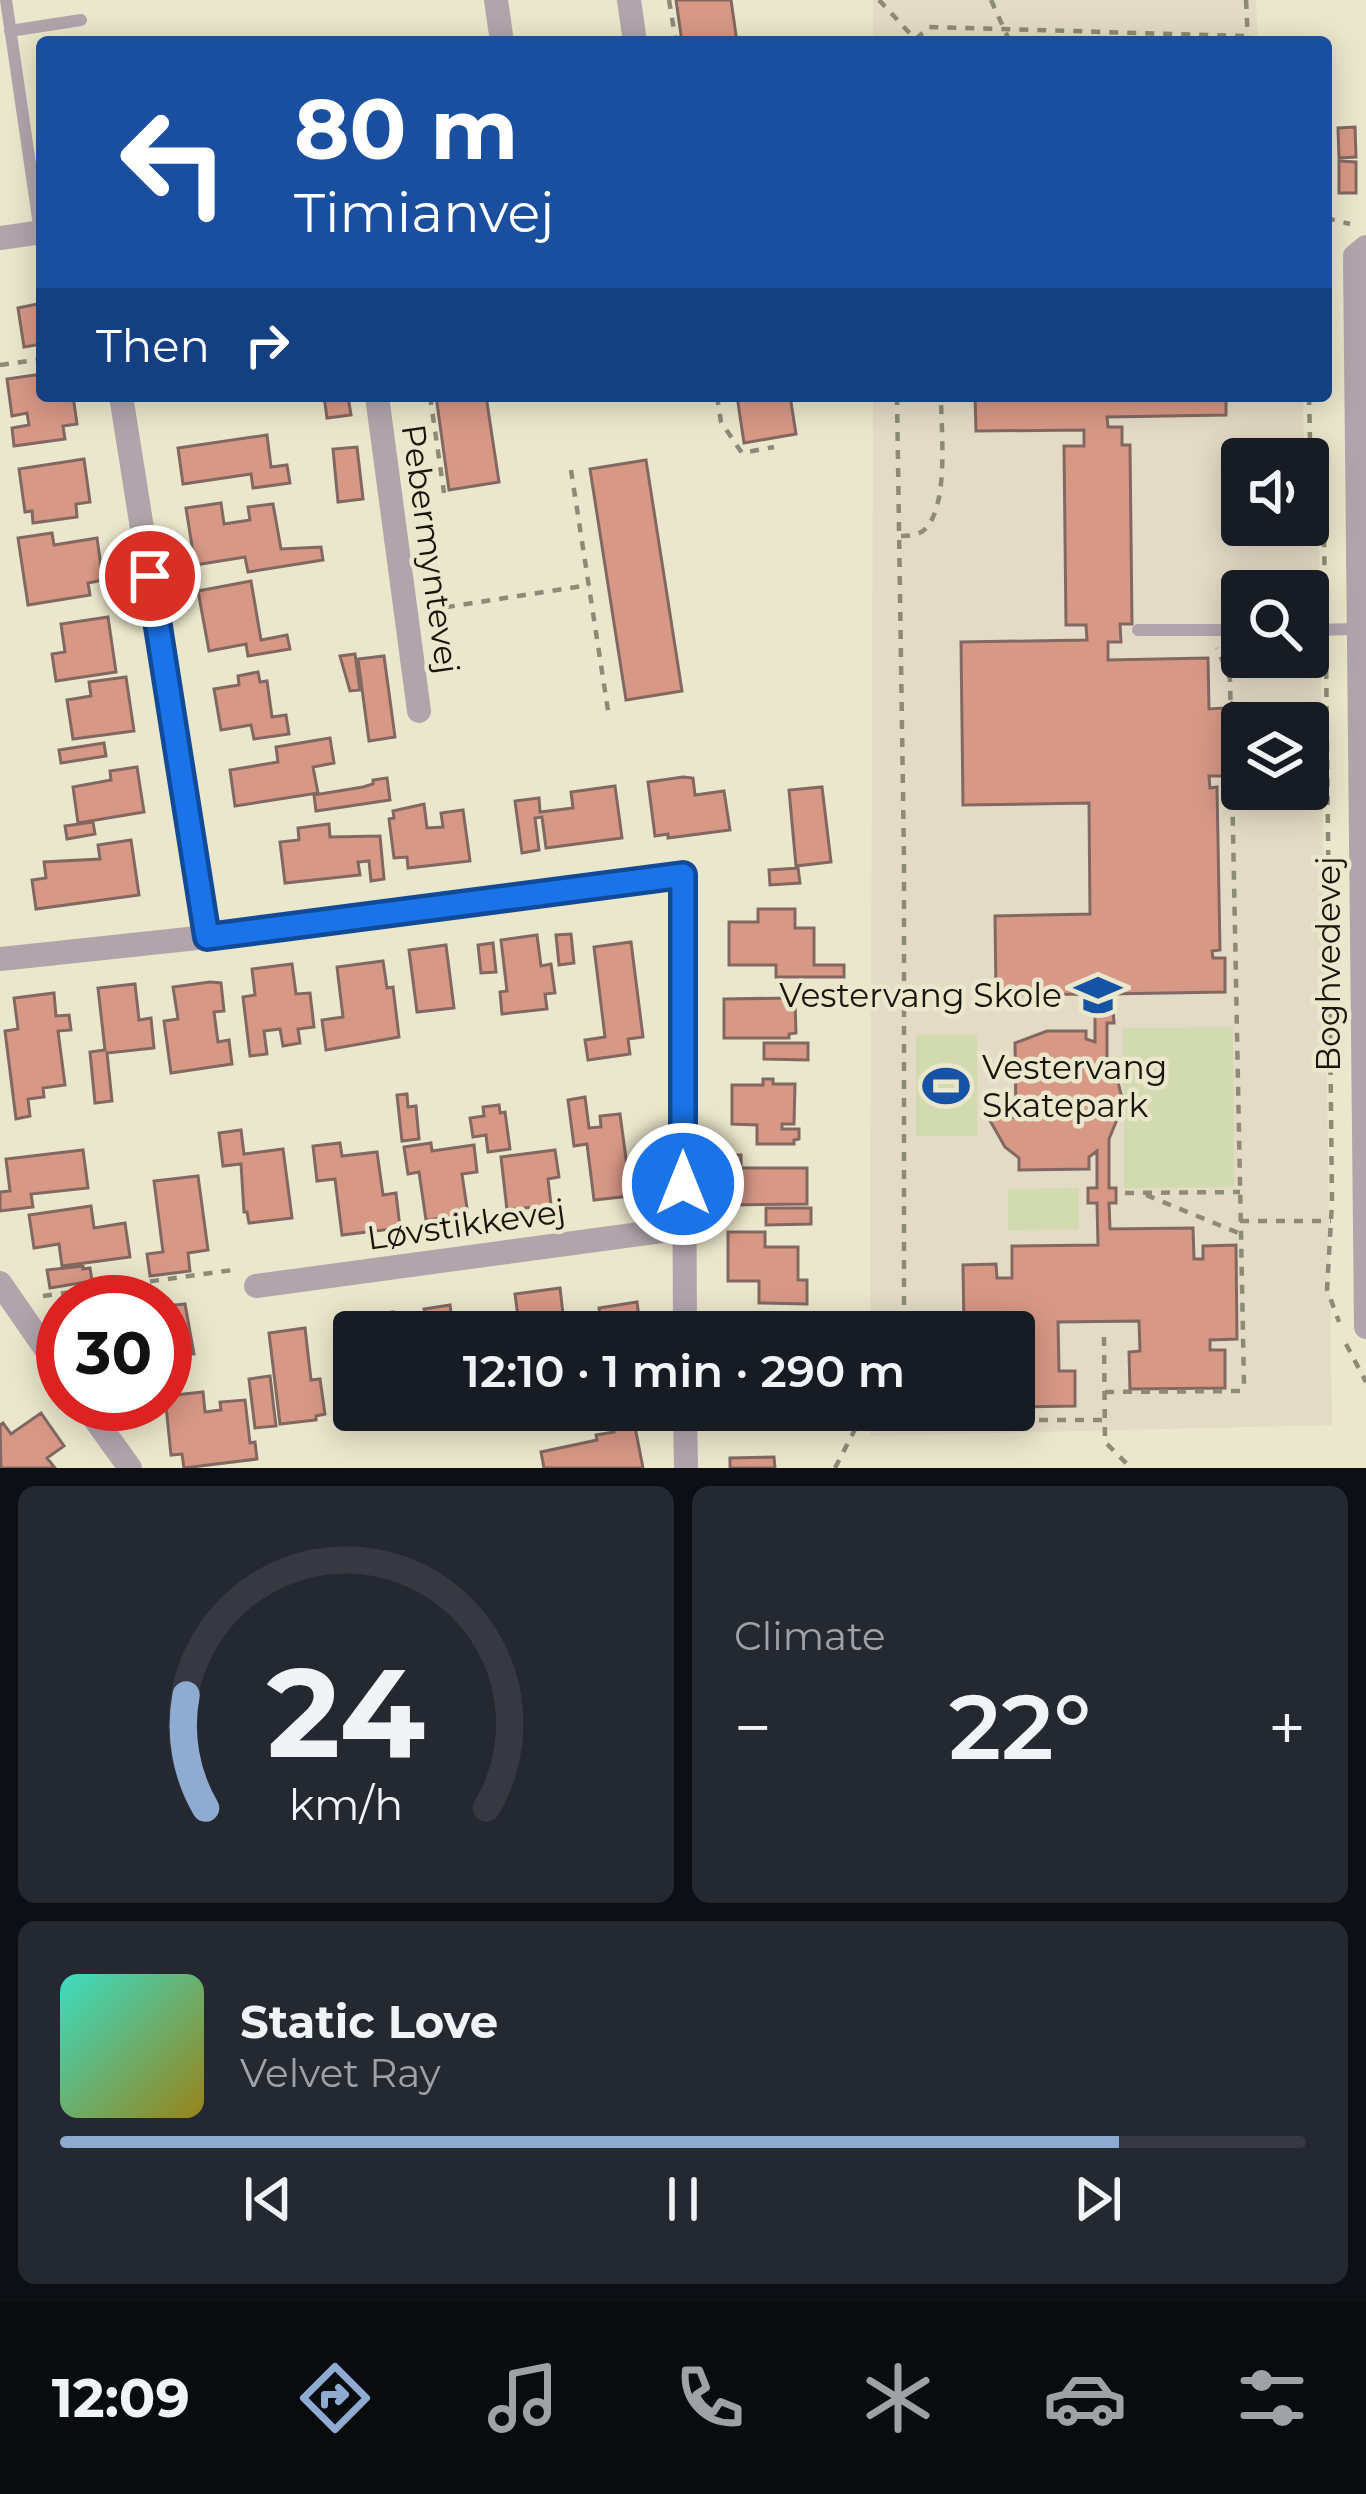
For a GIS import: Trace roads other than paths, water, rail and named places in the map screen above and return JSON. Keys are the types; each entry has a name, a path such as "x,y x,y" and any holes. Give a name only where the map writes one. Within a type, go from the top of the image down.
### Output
{"street":[{"path":"496,0 501,36"},
{"path":"629,0 634,36"},
{"path":"0,238 36,233"},
{"name":"Boghvedevej","path":"1354,1330 1359,629 1355,256 1359,236"},
{"path":"122,402 207,937"},
{"name":"Pebermyntevej","path":"378,402 419,711"},
{"path":"0,959 683,875 685,1311"},
{"name":"Løvstikkevej","path":"256,1286 684,1228"},
{"path":"5,1292 36,1336"},
{"path":"103,1431 130,1468"},
{"path":"685,1431 686,1468"}],"lane":[{"path":"6,0 36,200"},
{"path":"10,31 81,20"},
{"path":"1329,630 1359,629"},
{"path":"1138,631 1221,630"}],"place":[{"name":"Vestervang Skole","path":"1098,995"},
{"name":"Vestervang Skatepark","path":"946,1086"}]}
